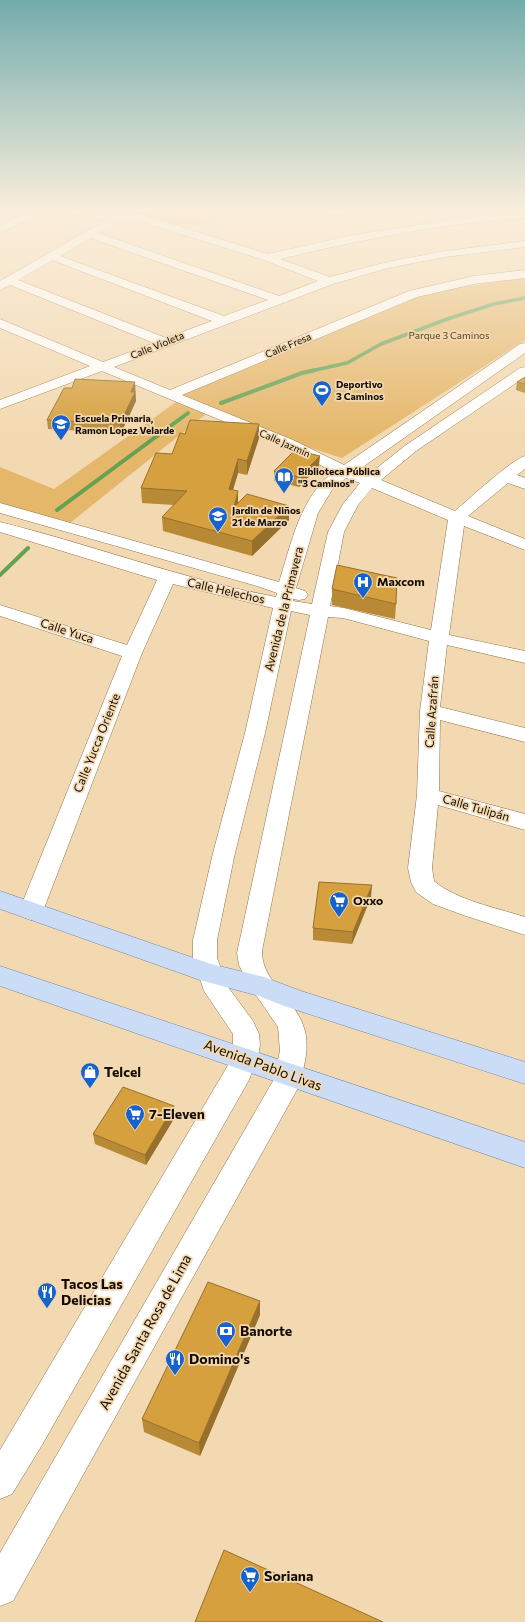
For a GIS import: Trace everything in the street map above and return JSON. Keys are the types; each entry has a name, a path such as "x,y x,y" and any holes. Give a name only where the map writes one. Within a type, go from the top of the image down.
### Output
{"main road":[{"path":"0,900 209,972 264,987 293,999 525,1073"},
{"name":"Avenida Pablo Livas","path":"0,976 188,1038 244,1060 525,1155"}],"street":[{"path":"14,287 164,342"},
{"path":"133,287 222,320"},
{"path":"241,287 277,299"},
{"name":"Calle Violeta","path":"0,405 311,287"},
{"name":"Calle Fresa","path":"170,395 413,294 445,287"},
{"name":"Calle Jazmín","path":"0,323 288,443 344,471 525,545"},
{"name":"Avenida de la Primavera","path":"244,1060 247,1042 246,1034 244,1028 217,990 209,972 205,958 205,940 224,854 255,733 285,597 310,513 326,487 344,471 525,347"},
{"path":"497,366 522,375"},
{"path":"264,987 254,970 250,957 251,943 336,532 351,504 370,481 411,448 522,375"},
{"path":"457,516 525,461"},
{"path":"506,476 525,484"},
{"path":"0,508 151,550 285,597"},
{"name":"Calle Azafrán","path":"457,516 430,711 428,794 420,868 421,877 424,886 451,902 525,926"},
{"name":"Calle Helechos","path":"0,527 166,577 285,597 439,638 525,657"},
{"name":"Calle Yucca Oriente","path":"31,911 133,653 166,577"},
{"name":"Calle Yuca","path":"0,610 133,653"},
{"path":"430,711 525,735"},
{"name":"Calle Tulipán","path":"428,794 525,822"},
{"name":"Avenida Santa Rosa de Lima","path":"0,1588 284,1088 293,1053 291,1028 287,1017 264,987"},
{"path":"0,1482 30,1433 231,1086 244,1060"}],"green space":[{"name":"Parque 3 Caminos","path":"465,287 525,287 525,340 342,458 298,444 211,410 70,523 0,504 0,467 54,489 179,400 179,394 412,297"}],"building":[{"path":"525,377 525,384 517,382"},
{"path":"75,379 135,382 131,392 135,392 120,424 47,420 64,388 72,388"},
{"path":"190,420 259,424 247,461 238,459 229,489 238,491 234,507 247,494 289,506 252,541 162,517 187,491 141,488 156,453 172,454 180,433 185,434"},
{"path":"295,450 320,456 299,477 274,471"},
{"path":"337,565 397,578 396,604 332,589"},
{"name":"Oxxo","path":"319,882 372,885 353,932 313,928"},
{"name":"7-Eleven","path":"123,1087 174,1106 145,1155 93,1134"},
{"path":"208,1282 260,1301 199,1443 142,1419"},
{"name":"Soriana","path":"224,1550 383,1622 195,1622"}],"waterway":[{"path":"311,371 347,363 381,344 450,318 494,304 525,298"},
{"path":"221,403 302,373 315,370"},
{"path":"57,510 188,413"},
{"path":"0,575 28,548"}],"place":[{"name":"Deportivo 3 Caminos","path":"322,407"},
{"name":"Escuela Primaria, Ramon Lopez Velarde","path":"61,441"},
{"name":"Biblioteca Pública \"3 Caminos\"","path":"284,494"},
{"name":"Jardin de Niños 21 de Marzo","path":"218,533"},
{"name":"Maxcom","path":"363,599"},
{"name":"Oxxo","path":"339,918"},
{"name":"Telcel","path":"90,1089"},
{"name":"7-Eleven","path":"135,1131"},
{"name":"Tacos Las Delicias","path":"47,1309"},
{"name":"Banorte","path":"226,1348"},
{"name":"Domino's","path":"175,1376"},
{"name":"Soriana","path":"250,1593"}]}
